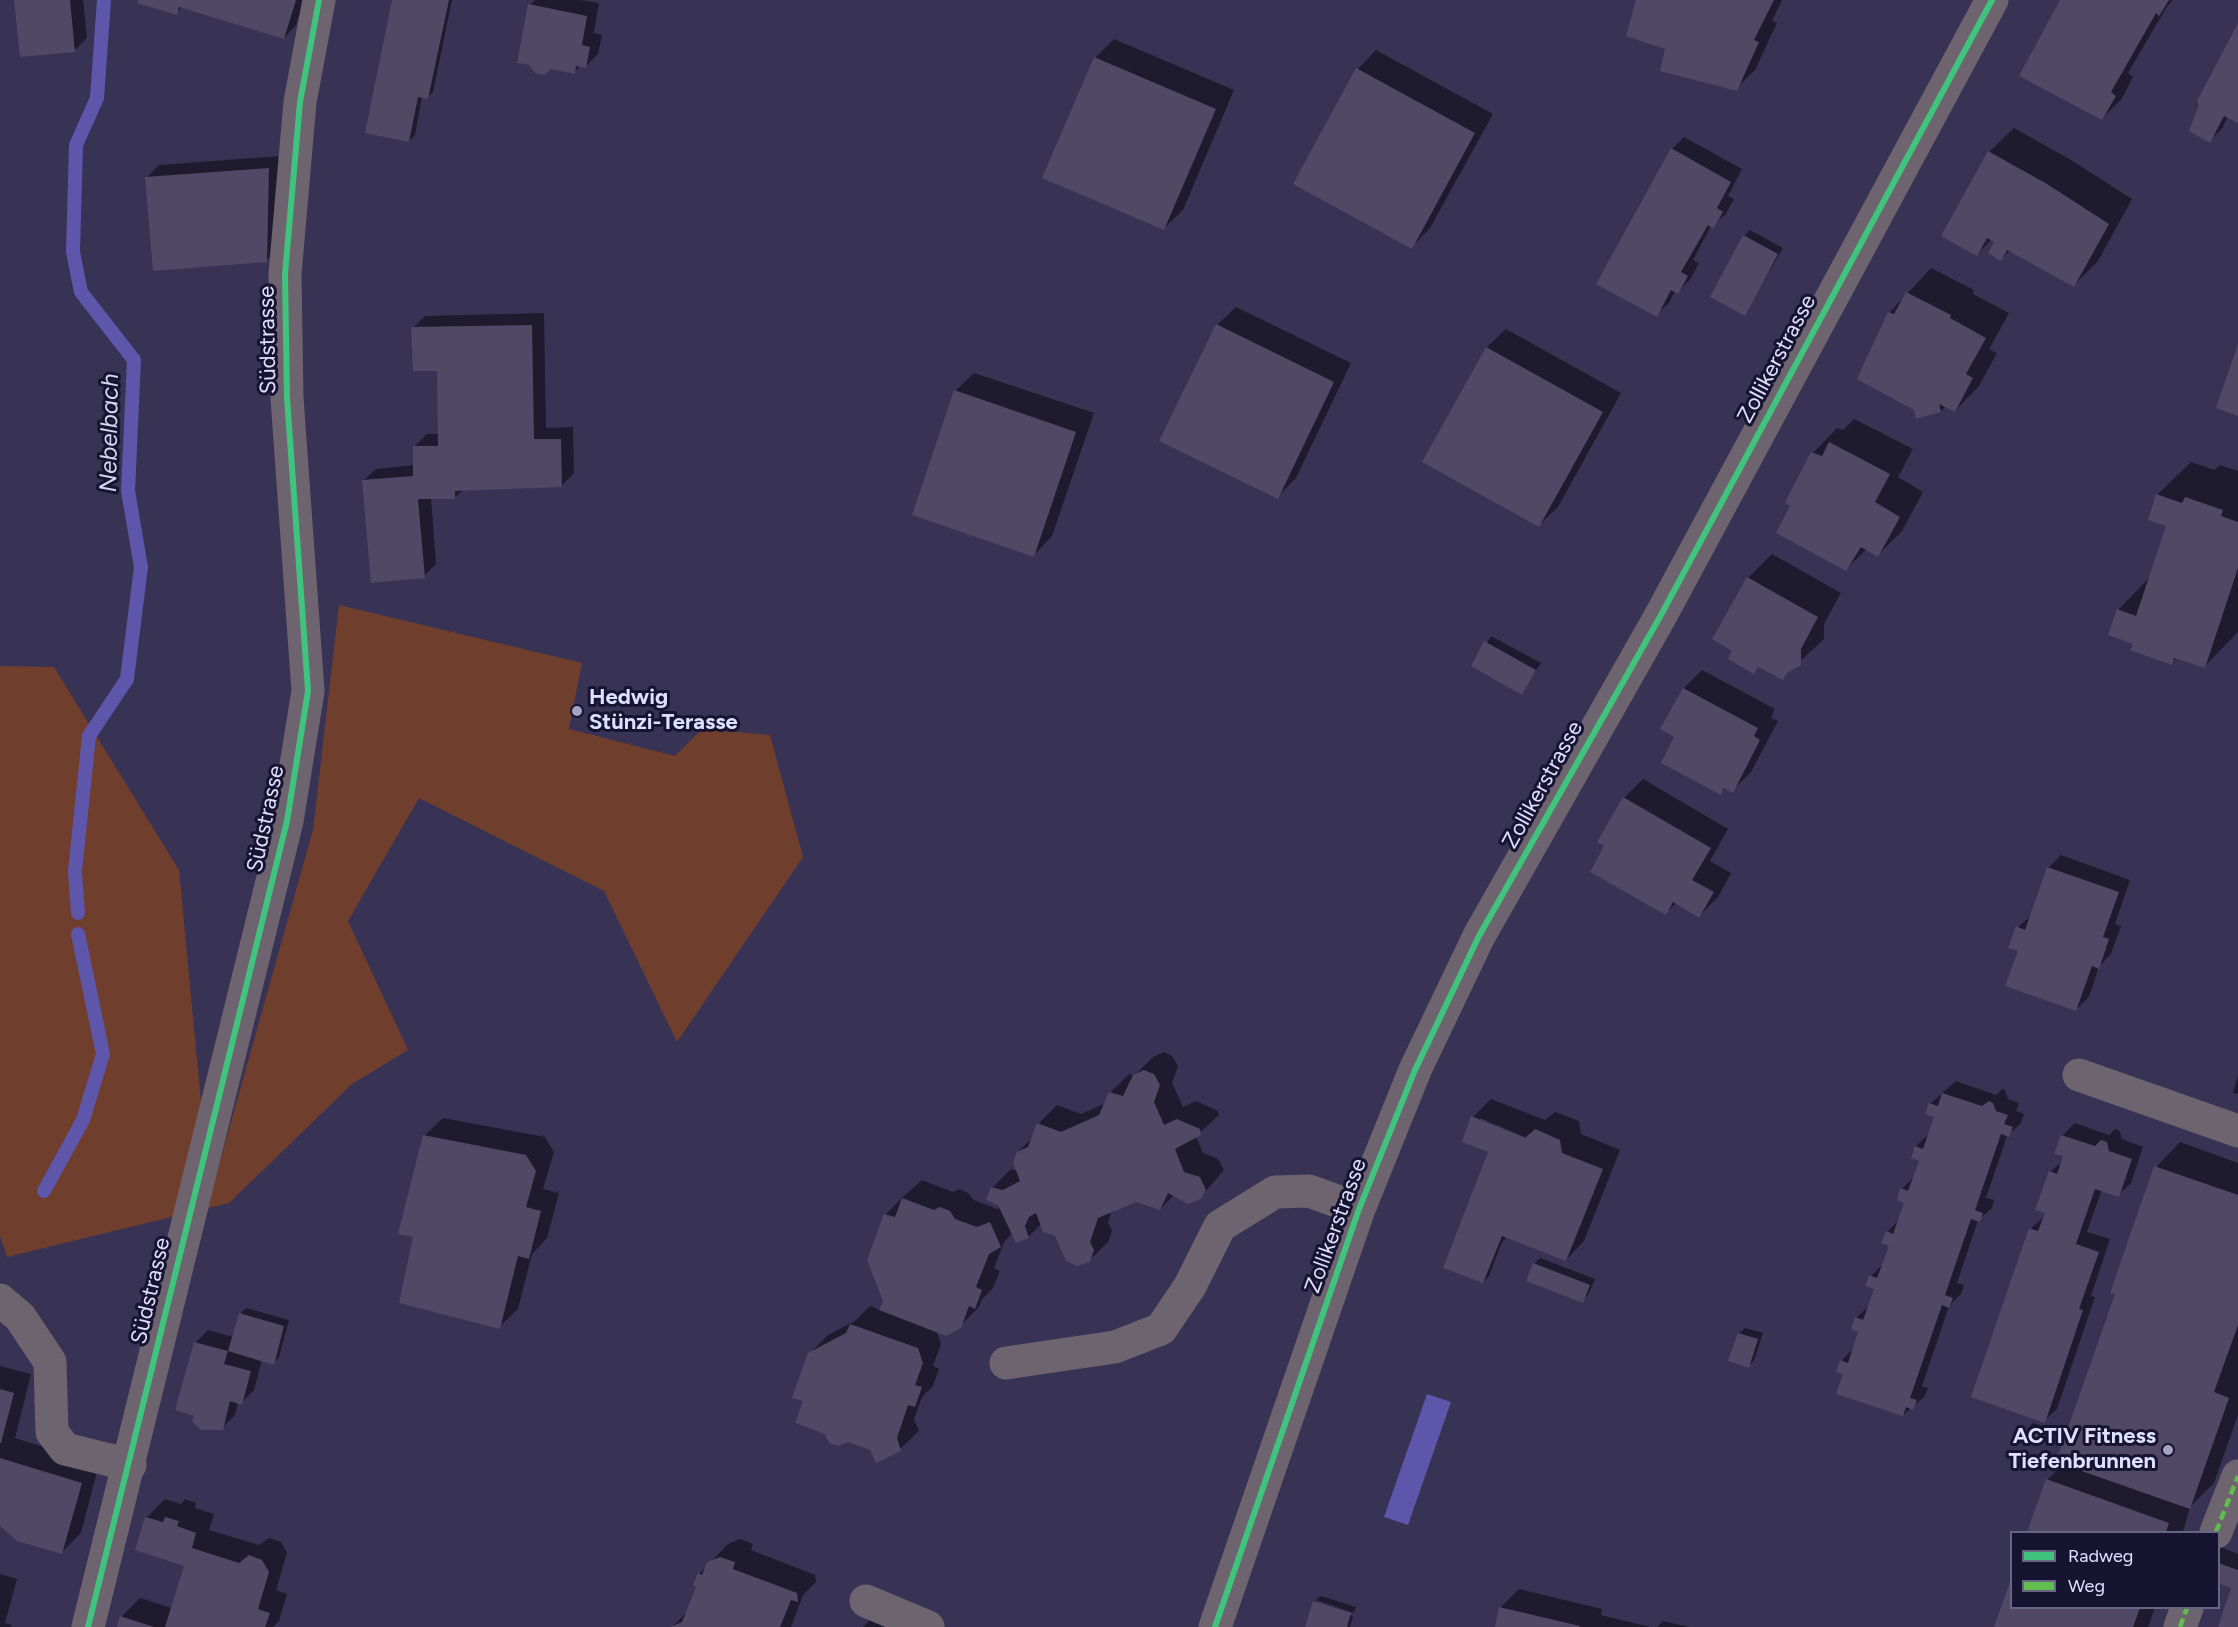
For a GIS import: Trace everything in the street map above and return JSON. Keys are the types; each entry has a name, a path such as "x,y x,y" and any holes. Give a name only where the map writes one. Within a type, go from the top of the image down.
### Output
{"street":[{"name":"Südstrasse","path":"88,1627 130,1465 178,1255 287,821 308,691 287,398 285,274 300,102 319,0"},
{"name":"Zollikerstrasse","path":"1215,1627 1359,1209 1415,1070 1479,936 1666,604 1992,0"},
{"path":"2079,1075 2238,1131"},
{"path":"1006,1363 1115,1347 1161,1329 1190,1286 1220,1226 1275,1192 1309,1191 1359,1209"},
{"path":"0,1300 20,1317 50,1362 52,1432 65,1449 130,1465"},
{"path":"2217,1531 2238,1476"},
{"path":"866,1601 928,1627"},
{"path":"2180,1627 2187,1609"}],"shaded area":[{"path":"339,605 582,663 569,729 675,756 702,729 770,735 803,857 677,1042 604,891 419,798 348,921 408,1050 352,1084 229,1203 7,1257 0,1236 0,666 54,667 179,870 210,1197 313,830"},
{"path":"1427,1394 1451,1402 1408,1525 1384,1517"}],"building":[{"path":"14,0 70,0 75,52 20,57"},
{"path":"138,0 296,0 284,39 179,7 177,15 137,3"},
{"path":"392,0 449,0 428,99 418,97 409,142 365,133"},
{"path":"1636,0 1774,0 1754,40 1759,42 1737,91 1660,71 1665,49 1626,36"},
{"path":"2060,0 2169,0 2159,16 2156,13 2111,92 2116,96 2102,120 2019,76"},
{"path":"528,4 587,16 582,45 590,47 586,68 576,66 575,74 551,69 544,75 535,73 529,65 517,63"},
{"path":"2238,23 2238,123 2224,116 2210,143 2189,131 2199,105 2197,101"},
{"path":"1094,57 1216,109 1164,230 1042,178"},
{"path":"1356,68 1475,133 1412,249 1293,184"},
{"path":"1671,148 1731,182 1717,208 1723,212 1713,229 1708,225 1681,272 1688,276 1678,294 1671,290 1657,317 1596,284"},
{"path":"1988,151 2047,184 2109,224 2074,287 2007,250 2001,261 1988,253 1994,242 1987,238 1977,256 1941,236"},
{"path":"269,168 267,262 153,271 145,177"},
{"path":"1743,235 1778,254 1745,316 1710,297"},
{"path":"1906,292 1951,315 1950,318 1986,338 1966,374 1973,378 1955,412 1939,404 1941,412 1916,419 1914,410 1857,379 1888,312 1894,314"},
{"path":"1216,324 1334,382 1278,499 1159,441"},
{"path":"532,325 534,439 561,439 562,487 455,491 455,499 418,499 425,578 371,583 362,480 413,476 413,446 438,446 437,371 413,371 411,327"},
{"path":"2238,344 2238,416 2216,408"},
{"path":"1486,347 1603,412 1539,527 1422,462"},
{"path":"954,390 1076,432 1034,557 912,515"},
{"path":"1829,442 1890,474 1875,502 1900,517 1878,557 1861,547 1846,571 1776,533 1790,506 1785,502 1811,452 1822,456"},
{"path":"2156,494 2182,503 2185,497 2223,510 2221,516 2238,522 2238,568 2205,668 2174,658 2172,665 2130,650 2133,644 2108,635 2117,609 2136,616 2166,526 2148,520"},
{"path":"1747,577 1818,617 1801,649 1801,665 1787,673 1783,680 1758,667 1754,674 1728,659 1732,651 1712,639"},
{"path":"1484,641 1536,670 1522,695 1471,666"},
{"path":"1683,688 1758,728 1754,736 1760,740 1733,793 1724,788 1721,795 1661,763 1674,737 1660,729"},
{"path":"1623,797 1711,848 1692,880 1714,892 1699,918 1673,902 1666,915 1590,872 1604,846 1597,842"},
{"path":"2047,867 2119,892 2103,937 2109,939 2099,969 2092,966 2076,1011 2005,986 2018,951 2008,948 2016,926 2025,930"},
{"path":"1144,1070 1154,1074 1160,1085 1154,1102 1164,1125 1177,1119 1200,1129 1201,1135 1175,1149 1184,1172 1200,1177 1206,1190 1201,1199 1188,1204 1168,1193 1160,1210 1136,1202 1098,1218 1090,1242 1094,1250 1090,1262 1077,1266 1066,1261 1055,1236 1043,1232 1036,1213 1029,1217 1025,1226 1029,1238 1016,1243 998,1205 986,1200 991,1187 1003,1190 1020,1181 1013,1162 1017,1152 1028,1147 1037,1123 1061,1132 1099,1115 1109,1092 1123,1096 1133,1075"},
{"path":"1942,1093 1982,1106 1989,1101 1993,1103 1996,1111 2008,1115 2004,1124 2013,1127 2009,1137 2001,1134 1975,1210 1983,1213 1980,1222 1971,1219 1945,1295 1953,1298 1949,1308 1942,1305 1910,1398 1917,1400 1913,1410 1906,1407 1903,1416 1836,1394 1843,1374 1836,1372 1840,1360 1848,1363 1858,1332 1851,1329 1855,1317 1863,1320 1874,1289 1865,1286 1869,1275 1877,1278 1889,1246 1881,1243 1886,1231 1893,1234 1904,1203 1897,1200 1900,1188 1908,1191 1919,1161 1911,1158 1915,1146 1923,1149 1934,1117 1925,1114 1929,1103 1938,1106"},
{"path":"1471,1116 1525,1138 1535,1129 1560,1140 1562,1153 1603,1169 1566,1261 1502,1236 1483,1283 1443,1268 1488,1152 1462,1142"},
{"path":"423,1135 526,1155 536,1171 526,1207 541,1211 529,1259 518,1256 500,1329 399,1303 413,1237 398,1234"},
{"path":"2061,1135 2095,1146 2101,1140 2107,1142 2109,1151 2132,1159 2119,1197 2095,1189 2076,1244 2099,1252 2079,1309 2083,1310 2045,1423 1971,1397 2029,1228 2038,1231 2045,1213 2035,1210 2049,1171 2057,1174 2063,1156 2054,1154"},
{"path":"2154,1166 2238,1195 2238,1325 2214,1392 2229,1398 2190,1509 2056,1462 2115,1294 2110,1293"},
{"path":"902,1198 934,1210 940,1207 950,1211 955,1219 977,1227 990,1222 1001,1247 989,1254 976,1287 982,1290 975,1309 969,1306 961,1328 946,1336 879,1310 883,1301 867,1260 884,1214 895,1217"},
{"path":"1533,1263 1590,1285 1583,1303 1526,1281"},
{"path":"239,1313 284,1326 274,1365 228,1351"},
{"path":"850,1324 918,1348 923,1363 915,1385 922,1387 915,1407 908,1405 897,1438 901,1451 876,1463 870,1450 848,1442 838,1446 829,1443 825,1434 795,1423 803,1401 792,1398 808,1353 846,1333"},
{"path":"1738,1333 1758,1339 1749,1368 1728,1361"},
{"path":"194,1342 228,1351 224,1364 251,1371 242,1405 230,1401 223,1430 201,1430 192,1421 194,1416 175,1410"},
{"path":"0,1389 14,1393 1,1443 0,1443"},
{"path":"2026,1429 2041,1433 2037,1446 2022,1441"},
{"path":"0,1458 82,1483 62,1554 17,1541 0,1526"},
{"path":"2046,1479 2169,1523 2166,1531 2027,1531"},
{"path":"145,1517 163,1522 165,1517 179,1521 177,1526 196,1533 192,1548 239,1563 249,1555 262,1560 269,1572 258,1609 270,1613 265,1627 165,1627 184,1566 135,1550"},
{"path":"720,1557 735,1562 733,1569 797,1593 798,1602 791,1600 780,1627 670,1627 682,1622 696,1587 693,1585 698,1573 702,1575 707,1562"},
{"path":"2220,1564 2238,1570 2238,1627 2218,1627 2231,1588 2220,1584"},
{"path":"2010,1582 2010,1609 2140,1609 2133,1627 1994,1627"},
{"path":"1313,1601 1351,1613 1347,1627 1305,1627"},
{"path":"1499,1607 1580,1626 1495,1627"},
{"path":"120,1616 154,1627 117,1627"}],"waterway":[{"name":"Nebelbach","path":"78,913 75,871 89,736 127,679 141,567 128,491 134,360 81,292 73,252 76,145 97,98 104,0"},
{"name":"Nebelbach","path":"44,1191 83,1120 103,1054 78,934"}],"marked path":[{"path":"2216,1531 2238,1476"},
{"path":"2180,1627 2187,1609"}],"cycle path":[{"path":"88,1627 287,821 308,691 287,398 285,274 300,102 319,0"},
{"path":"1215,1627 1359,1209 1415,1070 1479,936 1661,615 1992,0"}],"place":[{"name":"Hedwig Stünzi-Terasse","path":"577,711"},
{"name":"ACTIV Fitness Tiefenbrunnen","path":"2168,1450"}]}
